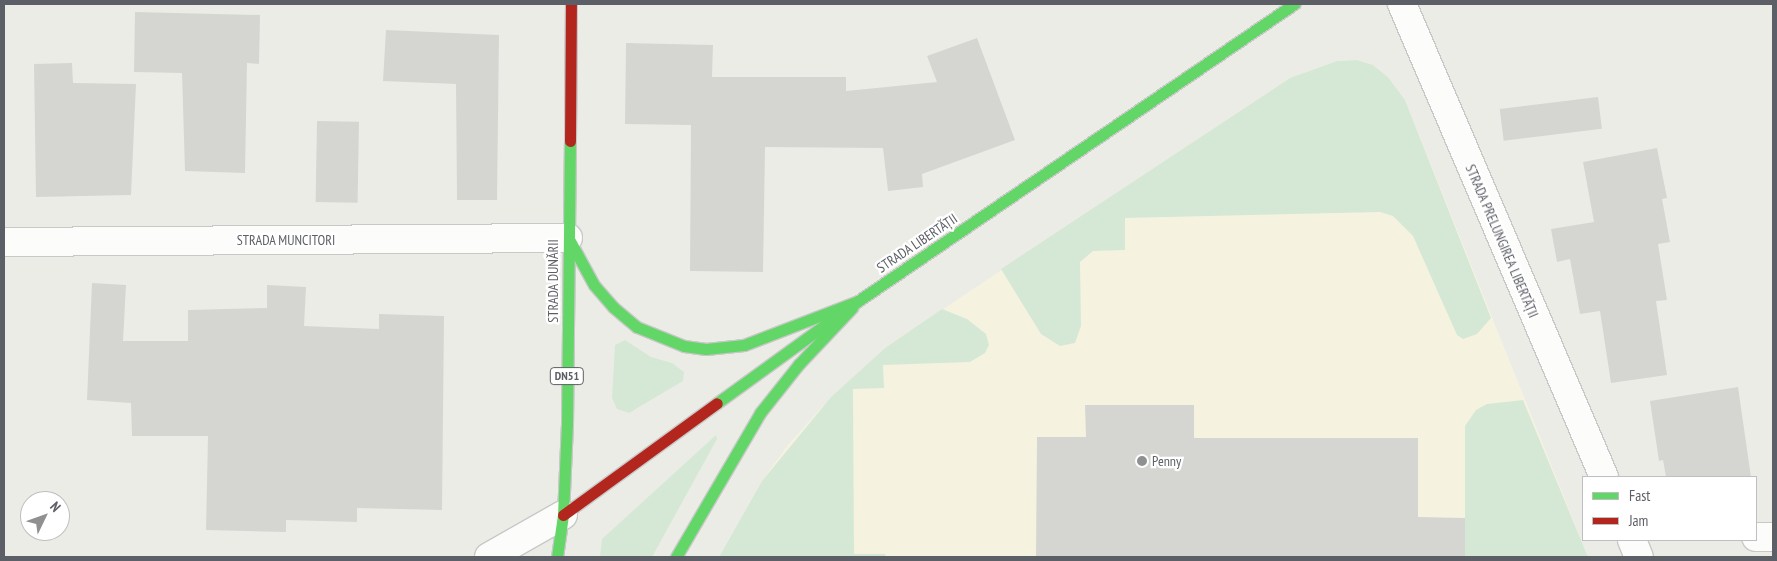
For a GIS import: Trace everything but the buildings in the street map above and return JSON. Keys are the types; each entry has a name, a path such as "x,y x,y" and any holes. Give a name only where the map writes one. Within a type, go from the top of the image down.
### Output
{"main road":[{"name":"STRADA DUNĂRII","path":"557,557 562,515 567,424 571,4"},
{"name":"STRADA LIBERTĂȚII","path":"562,515 858,301 1294,4"},
{"path":"568,238 594,286 613,307 637,327 684,346 706,349 744,345 858,301"},
{"path":"676,557 760,413 800,364 858,301"}],"street":[{"name":"STRADA PRELUNGIREA LIBERTĂȚII","path":"1402,4 1604,476"},
{"name":"STRADA MUNCITORI","path":"4,242 568,238"},
{"path":"489,557 562,515"},
{"path":"1757,537 1773,537"},
{"path":"1632,541 1639,557"}],"shaded area":[{"name":"Penny","path":"1357,60 1373,65 1388,77 1405,100 1588,557 719,557 762,481 788,445 831,397 885,348 1290,78 1337,61"}],"green space":[{"path":"1357,60 1373,65 1388,77 1405,100 1491,318 1477,334 1463,339 1457,335 1413,236 1393,216 1380,212 1125,218 1125,250 1093,251 1080,262 1081,326 1075,343 1060,346 1041,334 1001,269 1290,78 1337,61"},
{"path":"942,309 967,319 986,334 989,345 985,353 970,362 883,365 884,388 853,389 854,554 885,554 886,557 719,557 762,481 831,397 885,348"},
{"path":"625,340 651,357 672,363 684,372 683,381 629,413 617,409 612,398 615,345"},
{"path":"1523,400 1588,557 1465,557 1465,426 1476,410 1487,404"},
{"path":"716,435 717,439 652,557 600,557 602,539"}],"traffic: fast":[{"path":"717,403 858,301 1294,4"},
{"path":"557,557 563,515 567,424 570,141"},
{"path":"570,241 594,285 613,307 637,327 684,346 706,349 744,345 858,301"},
{"path":"676,557 760,413 799,364 852,308"}],"traffic: jam":[{"path":"570,141 571,4"},
{"path":"563,515 717,403"}],"place":[{"name":"Penny","path":"1142,461"}]}
